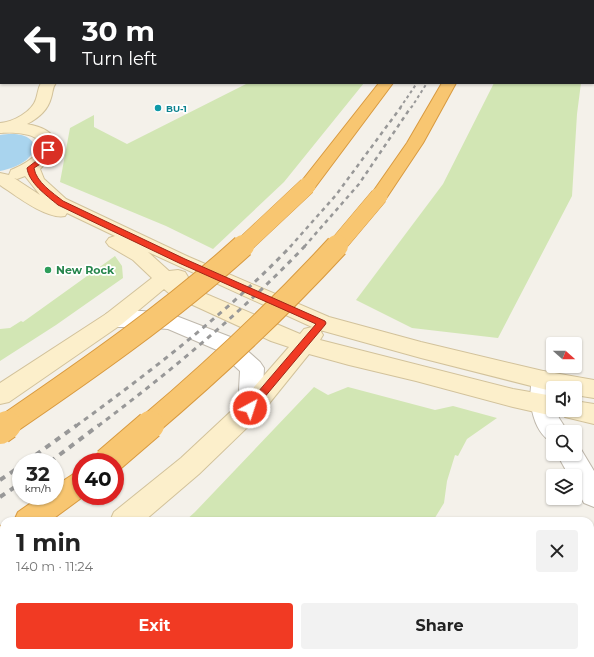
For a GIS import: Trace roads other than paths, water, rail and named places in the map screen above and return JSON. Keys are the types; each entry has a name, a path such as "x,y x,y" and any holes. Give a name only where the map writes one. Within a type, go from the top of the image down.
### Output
{"highway":[{"path":"0,430 103,359 161,315 258,232 307,186 385,84"},
{"path":"117,453 207,376 314,271 352,230 379,196 415,143 448,84"},
{"path":"34,517 72,489"}],"street":[{"path":"4,127 22,122 36,111 43,99 46,86 48,84"},
{"path":"42,134 56,99 58,84"},
{"path":"1,178 30,168 42,159 48,150 48,142 42,134 27,128 4,127"},
{"path":"30,168 32,175 48,194 60,203 209,273 322,323 421,350 546,408"},
{"path":"1,178 26,195 105,235 140,256 178,290 279,335 304,344 513,398 546,408"},
{"path":"0,395 114,319 165,278 209,273"},
{"path":"114,319 142,319 171,322 225,344 252,368 250,408"},
{"path":"129,517 190,466 250,408 322,323"},
{"path":"582,394 594,389"},
{"path":"582,412 594,414"},
{"path":"574,461 594,495"}],"water":[{"path":"15,134 26,137 32,141 34,147 31,154 25,161 15,167 0,171 0,135"}],"railway":[{"path":"400,108 416,84"},
{"path":"411,108 426,84"},
{"path":"290,247 336,195 401,107"},
{"path":"304,247 359,184 411,107"},
{"path":"98,426 179,363 231,318 305,246"},
{"path":"76,426 187,341 241,295 290,247"},
{"path":"38,453 77,425"},
{"path":"62,453 99,425"},
{"path":"0,480 12,472"},
{"path":"0,497 12,489"}],"place":[{"name":"BU-1","path":"158,108"},
{"name":"New Rock","path":"48,270"}]}
